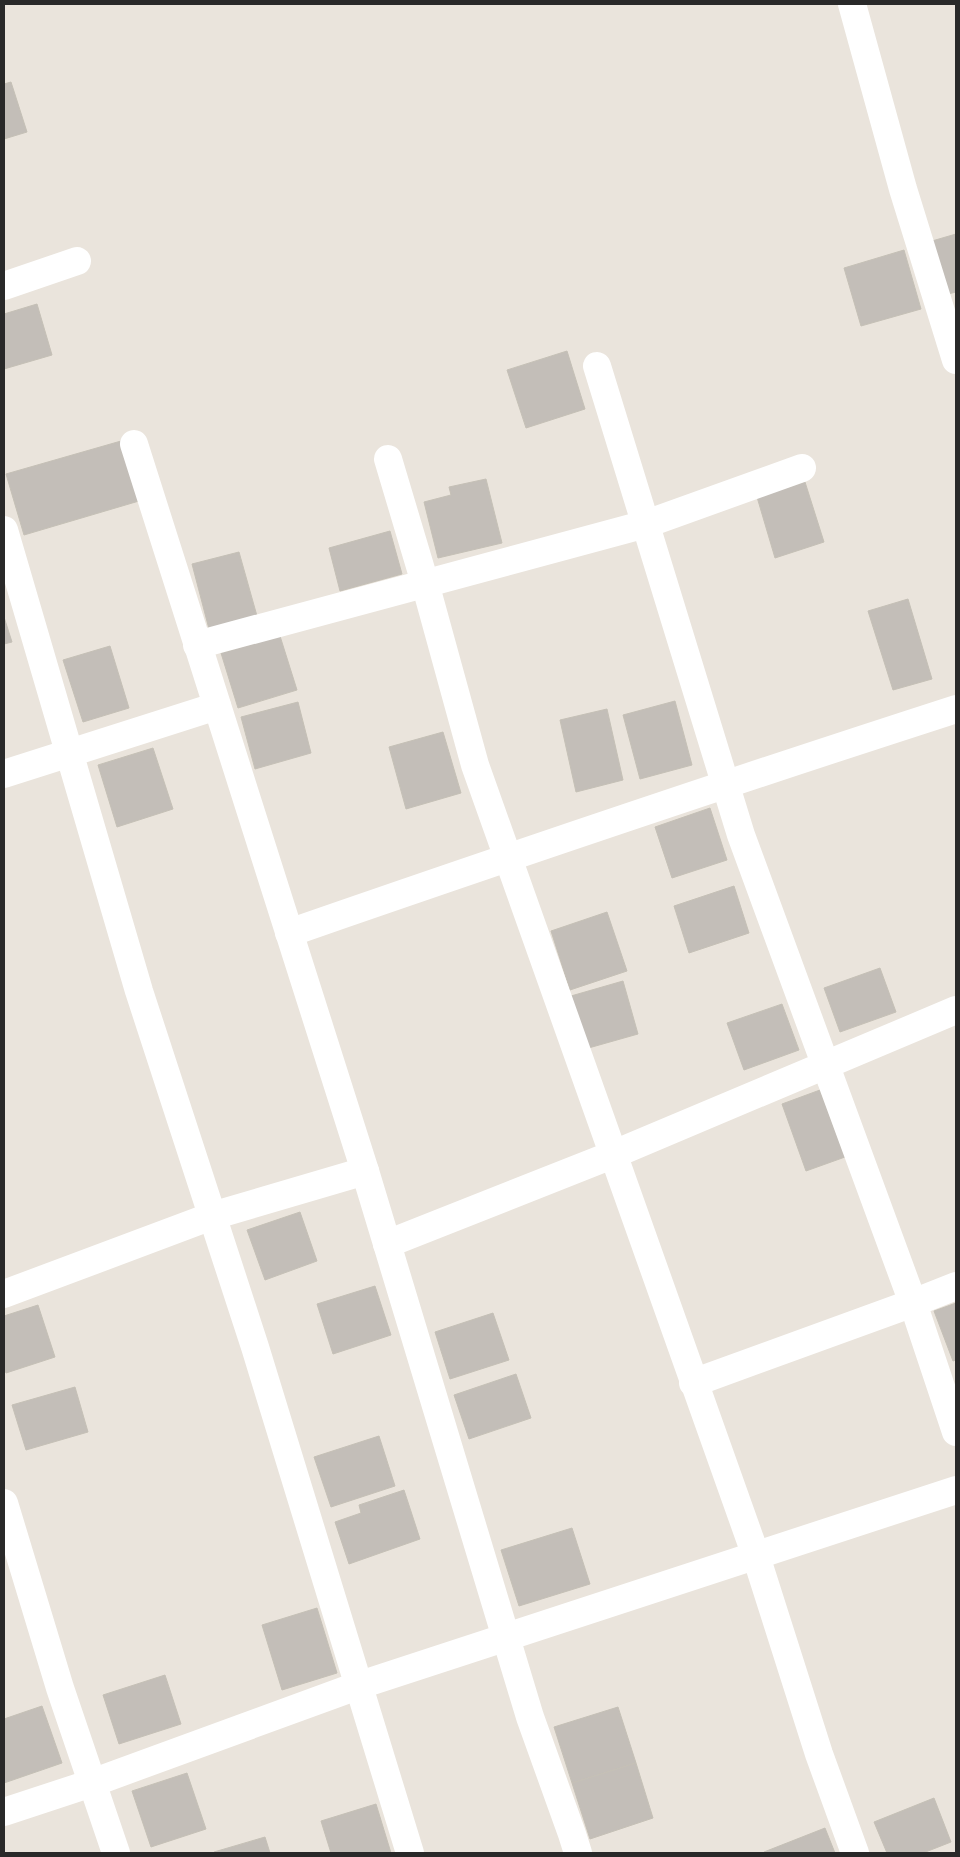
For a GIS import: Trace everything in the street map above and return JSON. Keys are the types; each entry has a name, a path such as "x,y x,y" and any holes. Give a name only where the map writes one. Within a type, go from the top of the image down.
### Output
{"street":[{"path":"852,4 904,189 956,360"},
{"path":"4,286 77,261"},
{"path":"597,366 740,835 913,1304 956,1432"},
{"path":"134,444 365,1171 530,1717 578,1853"},
{"path":"388,459 425,583 475,765 612,1156 756,1556 818,1754 855,1853"},
{"path":"198,645 646,524 802,468"},
{"path":"4,530 139,991 254,1347 410,1853"},
{"path":"4,774 217,706"},
{"path":"289,932 508,856 956,710"},
{"path":"387,1244 612,1156 956,1010"},
{"path":"4,1294 212,1216 365,1171"},
{"path":"694,1383 913,1304 956,1286"},
{"path":"4,1812 92,1783 357,1686 956,1490"},
{"path":"4,1503 60,1688 116,1853"}],"building":[{"path":"11,82 27,132 4,139 4,84"},
{"path":"956,234 956,292 948,294 932,241"},
{"path":"904,250 921,309 861,326 844,268"},
{"path":"37,304 52,355 4,369 4,314"},
{"path":"567,351 585,409 526,428 507,370"},
{"path":"121,441 139,501 24,535 6,474"},
{"path":"486,479 502,543 438,558 424,502 451,495 449,487"},
{"path":"805,482 824,542 775,558 757,497"},
{"path":"390,531 402,574 340,591 329,548"},
{"path":"239,552 257,616 209,629 192,564"},
{"path":"908,599 932,679 893,690 868,611"},
{"path":"4,617 12,642 4,644"},
{"path":"280,636 297,690 238,708 221,653"},
{"path":"110,646 129,708 83,722 63,660"},
{"path":"675,701 692,765 640,779 623,715"},
{"path":"298,702 311,753 255,769 241,717"},
{"path":"607,709 623,780 576,792 560,720"},
{"path":"443,732 461,793 406,809 389,747"},
{"path":"153,748 173,809 117,827 98,765"},
{"path":"710,808 727,860 672,878 655,827"},
{"path":"734,886 749,933 689,953 674,906"},
{"path":"607,912 627,971 570,990 551,931"},
{"path":"880,968 896,1012 840,1032 824,988"},
{"path":"623,981 638,1034 585,1049 571,996"},
{"path":"782,1004 799,1050 744,1070 727,1023"},
{"path":"820,1090 845,1157 806,1171 782,1104"},
{"path":"300,1212 317,1261 265,1280 247,1230"},
{"path":"375,1286 391,1335 333,1354 317,1304"},
{"path":"956,1303 956,1360 953,1361 934,1311"},
{"path":"38,1305 55,1357 6,1373 4,1368 4,1316"},
{"path":"493,1313 509,1360 450,1379 435,1332"},
{"path":"516,1374 531,1418 469,1439 454,1395"},
{"path":"75,1387 88,1432 26,1450 12,1405"},
{"path":"379,1436 395,1486 331,1507 314,1457"},
{"path":"404,1490 420,1539 349,1564 335,1522 361,1513 359,1505"},
{"path":"572,1528 590,1584 519,1606 501,1550"},
{"path":"317,1608 337,1673 282,1690 262,1625"},
{"path":"165,1675 181,1724 119,1744 103,1695"},
{"path":"42,1706 62,1763 4,1783 4,1719"},
{"path":"618,1707 636,1763 572,1783 554,1727"},
{"path":"636,1763 653,1818 590,1839 572,1783"},
{"path":"187,1773 206,1829 151,1847 132,1791"},
{"path":"934,1798 951,1842 923,1853 887,1853 874,1822"},
{"path":"376,1804 391,1853 331,1853 321,1821"},
{"path":"825,1828 835,1853 764,1853 764,1852"},
{"path":"265,1837 270,1853 214,1852"}]}
